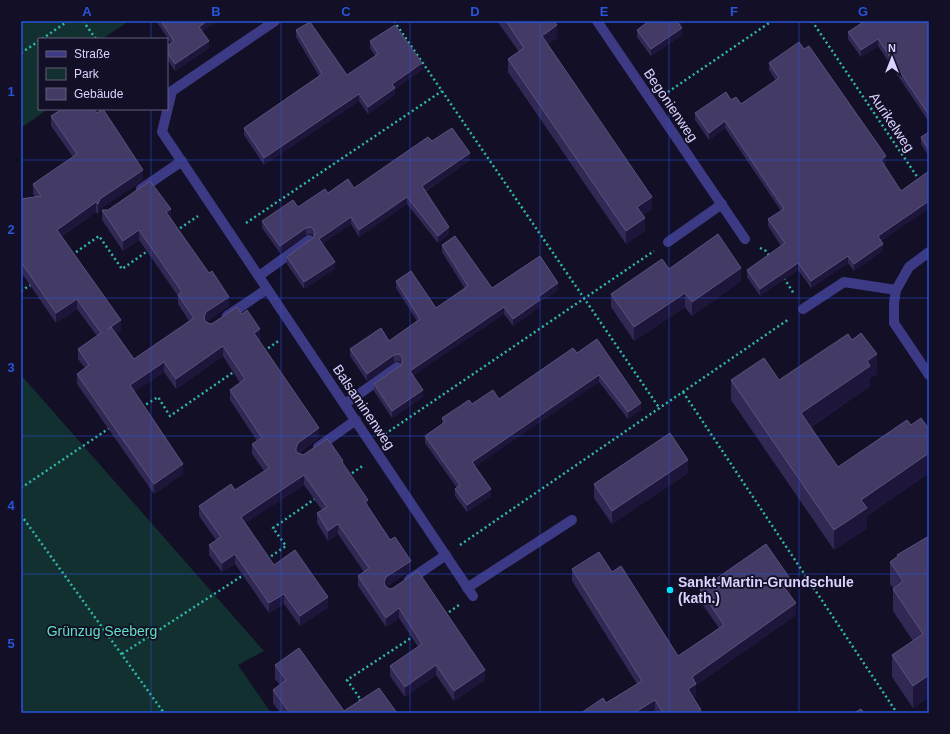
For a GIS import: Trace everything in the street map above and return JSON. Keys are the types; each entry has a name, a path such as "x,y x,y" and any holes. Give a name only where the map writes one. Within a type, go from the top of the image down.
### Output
{"street":[{"name":"Balsaminenweg","path":"168,107 172,91 275,21"},
{"name":"Begonienweg","path":"597,21 745,239"},
{"name":"Balsaminenweg","path":"167,110 162,132 372,443 470,592"},
{"path":"130,196 182,161"},
{"path":"668,242 722,204"},
{"path":"259,276 309,240"},
{"path":"929,252 909,267 896,290 894,303 894,323 929,375"},
{"path":"803,309 844,282 896,290"},
{"path":"217,323 267,289"},
{"path":"345,404 397,367"},
{"path":"308,454 356,420"},
{"path":"470,592 572,520"},
{"path":"403,584 446,555"}],"path":[{"path":"43,38 68,21"},
{"path":"83,21 95,38"},
{"path":"394,21 660,409"},
{"path":"653,103 772,21"},
{"name":"Aurikelweg","path":"812,21 920,182"},
{"path":"21,53 38,42"},
{"path":"230,234 442,91"},
{"path":"175,232 212,206"},
{"path":"69,257 99,236 122,269 151,248"},
{"path":"745,239 766,251 774,263"},
{"path":"372,443 668,242"},
{"path":"446,555 660,409 803,309 781,274"},
{"path":"21,291 33,283"},
{"path":"260,353 295,330"},
{"path":"139,410 158,397 170,416 241,367"},
{"path":"683,392 897,713"},
{"path":"21,488 112,427"},
{"path":"344,479 379,455"},
{"path":"262,563 286,546 273,528 319,496"},
{"path":"21,515 164,713"},
{"path":"122,654 250,571"},
{"path":"442,616 470,592"},
{"path":"355,704 361,700 347,680 417,633"}],"green space":[{"path":"21,21 129,21 104,38 38,38 38,110 47,110 21,128"},
{"name":"Grünzug Seeberg","path":"21,375 264,651 238,665 271,713 21,713"}],"building":[{"path":"161,21 207,21 199,27 209,41 175,64 168,54 168,45 174,41"},
{"path":"506,21 554,21 557,25 542,36 652,197 637,207 645,218 626,231 508,59 524,48"},
{"path":"649,21 677,21 682,28 651,49 637,30"},
{"path":"865,21 929,21 929,115 878,39 861,50 848,32"},
{"path":"310,22 347,75 378,54 370,41 395,25 422,63 392,84 395,88 368,107 359,94 264,158 244,128 322,74 296,30"},
{"path":"799,42 804,49 809,46 886,156 881,160 901,191 929,171 929,201 878,236 883,244 854,264 848,256 811,281 798,263 760,289 747,270 785,243 768,219 784,209 725,121 709,133 695,113 726,92 731,100 736,97 741,104 779,78 769,63"},
{"path":"60,110 95,110 97,113 104,110 143,170 100,199 98,204 96,202 57,230 121,320 108,329 111,327 134,359 194,318 178,295 182,292 139,230 123,241 102,210 108,210 150,181 171,209 166,212 209,273 212,271 229,297 206,312 204,317 205,321 210,324 213,323 237,307 242,314 247,310 260,329 254,333 319,428 298,443 296,452 303,455 327,439 368,500 365,502 390,540 395,537 411,561 386,577 384,582 385,586 390,589 393,588 418,571 485,670 454,691 436,665 405,687 390,666 422,644 399,608 386,618 358,576 369,568 338,524 328,531 317,513 327,507 304,475 241,517 274,565 295,550 328,597 300,616 284,594 269,603 235,554 222,563 209,545 221,537 199,506 231,484 235,490 269,468 252,444 262,438 230,390 245,379 223,346 176,379 164,362 130,385 183,464 154,484 77,374 89,365 78,349 101,333 77,299 56,313 21,262 21,199 41,196 33,184 77,154 51,116"},
{"path":"452,128 470,153 422,186 449,227 438,236 407,197 359,230 351,217 319,239 335,262 304,282 287,257 313,238 315,233 314,230 311,227 306,228 280,246 262,221 293,200 298,207 325,189 328,193 348,179 354,188 428,137 432,141"},
{"path":"929,132 929,150 921,137"},
{"path":"718,234 741,268 692,302 685,293 634,327 611,294 662,259 669,269"},
{"path":"455,236 492,288 540,256 558,283 538,297 540,300 513,319 504,307 410,371 423,390 392,411 374,384 401,365 403,360 402,357 399,354 394,355 367,374 350,349 381,328 389,341 420,319 396,281 411,271 436,308 468,286 442,245"},
{"path":"861,333 877,354 867,361 870,366 801,413 838,467 907,420 911,425 921,418 929,429 929,453 861,500 867,508 834,530 731,380 764,358 779,380 848,334 852,340"},
{"path":"597,339 641,403 628,412 599,375 472,462 491,489 467,505 455,489 460,485 425,436 445,422 442,418 469,400 472,404 493,390 499,399 573,348 577,353"},
{"path":"670,433 688,460 612,511 594,484"},
{"path":"929,536 929,675 913,686 892,655 923,634 893,589 903,581 890,562 898,556 897,555"},
{"path":"766,544 791,580 783,586 796,603 692,677 696,684 688,689 701,710 696,713 663,713 655,700 634,713 581,713 603,698 606,703 642,681 572,569 599,552 612,572 621,566 678,656 724,625 700,590"},
{"path":"299,648 344,711 379,688 397,713 290,713 273,690 286,680 275,665"},
{"path":"861,709 864,713 854,713"}],"place":[{"name":"Sankt-Martin-Grundschule (kath.)","path":"670,590"}]}
